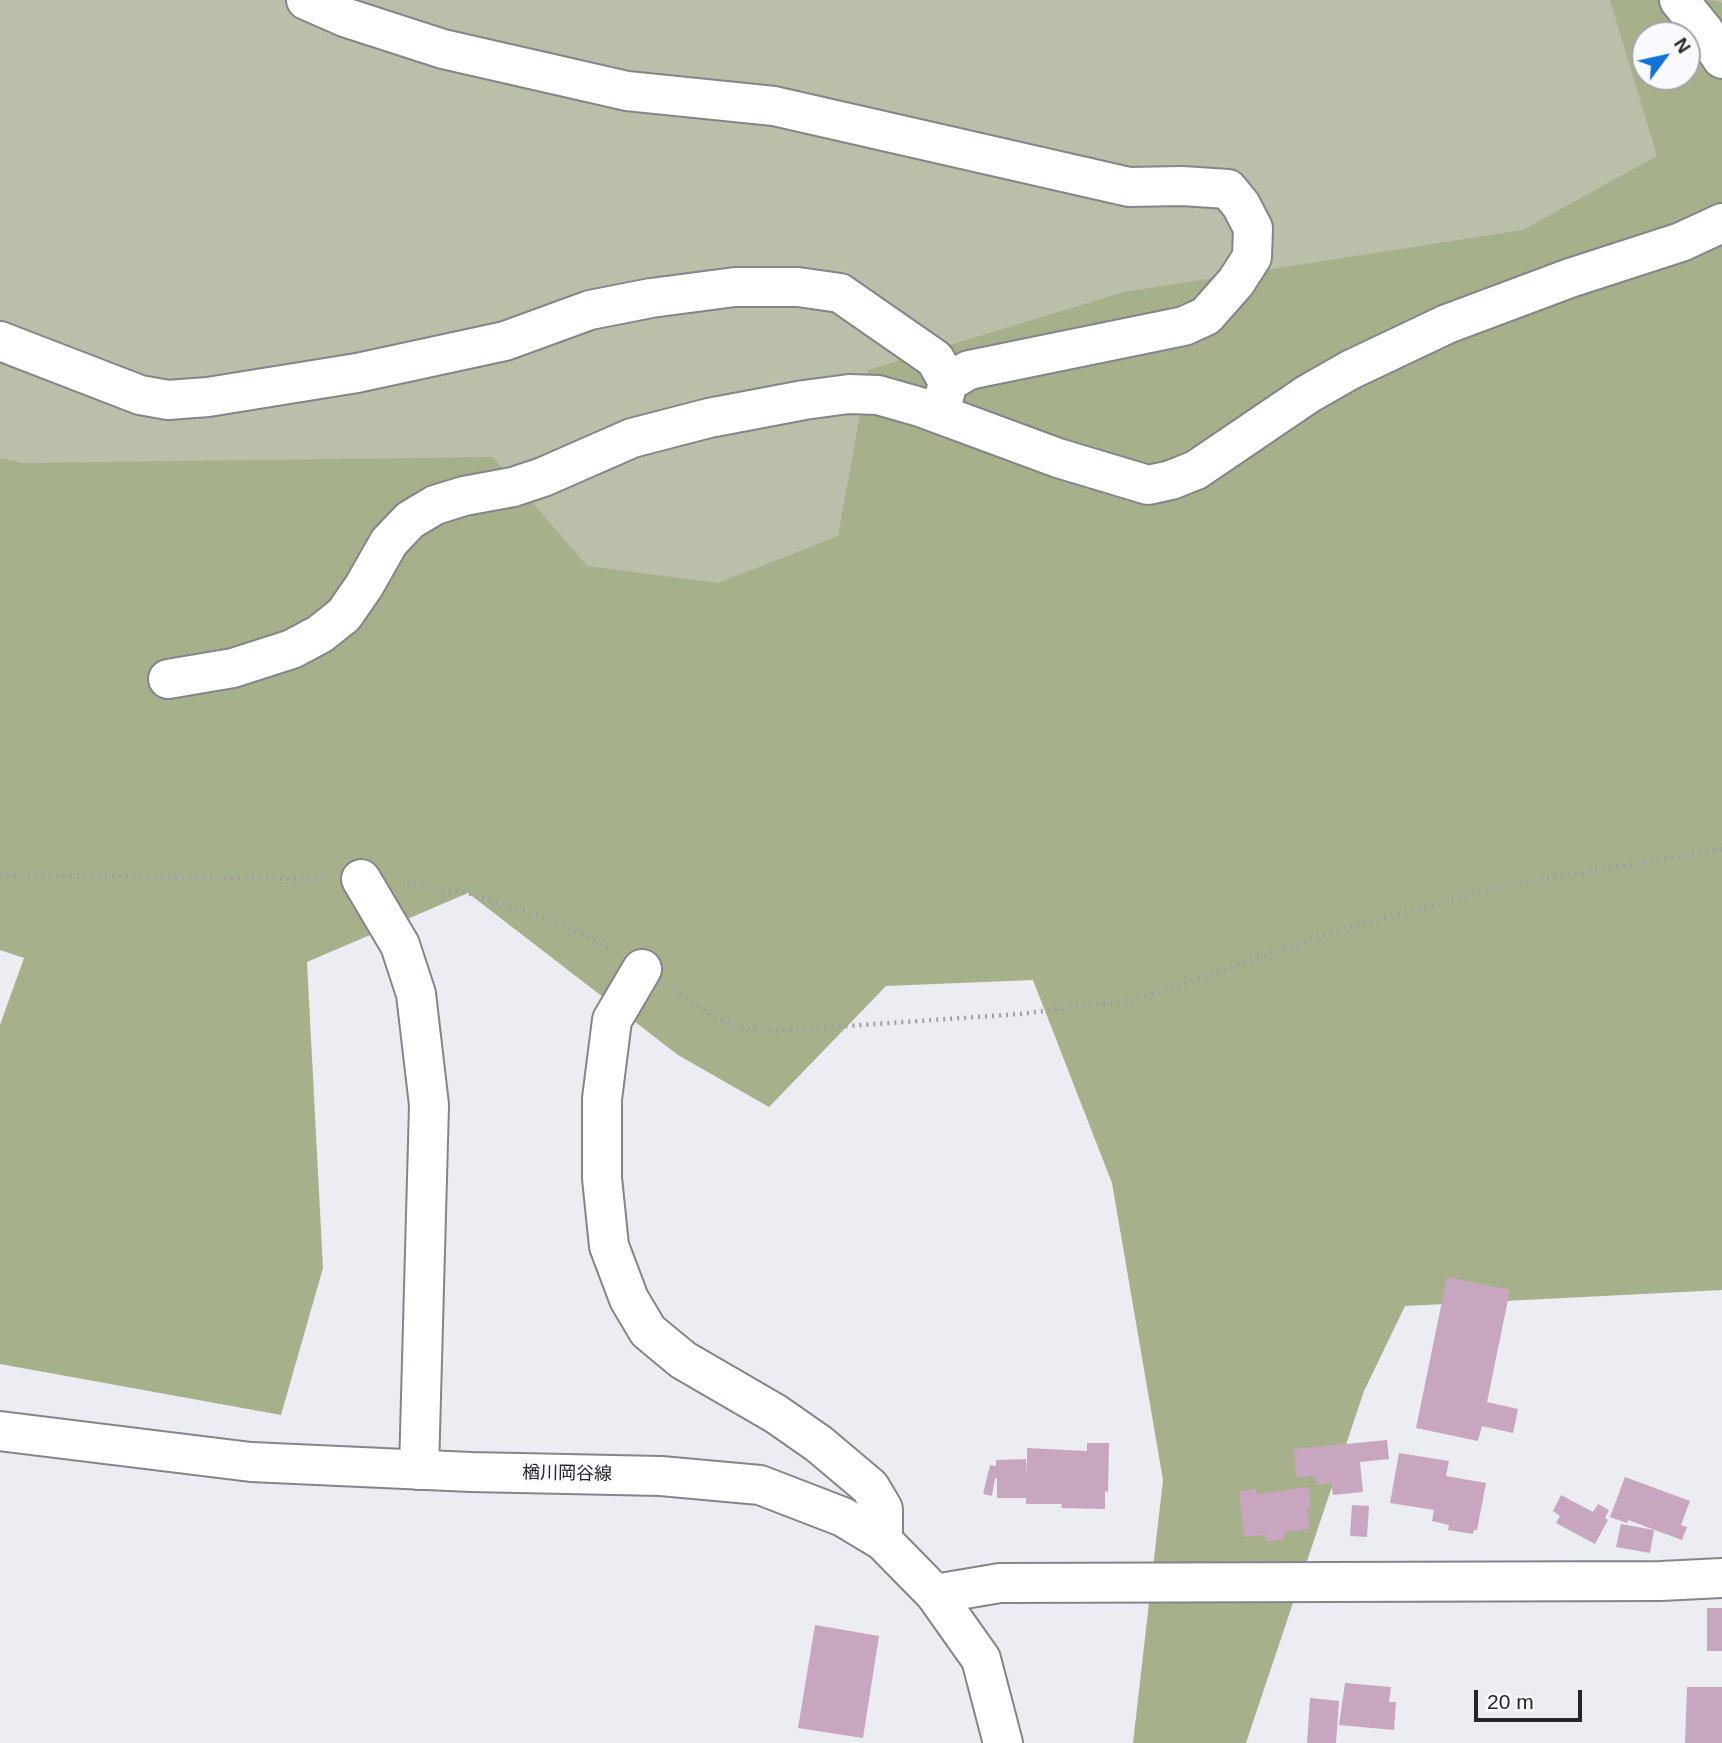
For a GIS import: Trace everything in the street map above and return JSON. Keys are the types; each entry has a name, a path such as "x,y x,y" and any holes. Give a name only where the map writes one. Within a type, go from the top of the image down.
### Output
{"main road":[{"path":"306,0 347,18 443,49 627,91 774,106 1129,187 1228,189 1241,205 1253,228 1252,257 1236,282 1206,316 1184,326 969,370 944,398"},
{"path":"1679,0 1722,59"},
{"path":"168,679 233,668 292,649 320,634 344,615 389,541 410,520 435,505 523,484 632,438 709,418 849,394 944,398 1058,458 1148,485 1196,470 1308,394 1350,370 1435,329 1570,278 1681,242 1722,223"},
{"path":"0,341 140,395 168,400 208,397 357,373 505,341 590,310 651,298 734,287 798,287 840,293 935,359 944,398"},
{"path":"361,879 400,945 416,993 429,1105 418,1470"},
{"path":"642,969 612,1020 602,1099 601,1178 609,1246 629,1298 648,1331 683,1360 787,1421 870,1487 883,1509 883,1541"},
{"name":"楢川岡谷線","path":"0,1431 251,1462 418,1470 662,1476 760,1485 843,1517 883,1541 935,1594 981,1659 1003,1743"},
{"path":"935,1594 1000,1583 1661,1581 1722,1578"}],"path":[{"path":"0,875 384,880 480,897 555,921 607,946 715,1018 745,1028 775,1031 1020,1014 1135,1000 1346,928 1506,886 1722,849"}],"green space":[{"path":"0,0 1722,0 1722,529 1363,641 0,608"},
{"path":"1610,0 1712,0 1722,3 1722,1290 1405,1306 1364,1391 1246,1743 1133,1743 1163,1480 1112,1183 1033,980 886,986 769,1107 678,1055 468,893 307,962 323,1268 281,1415 0,1364 0,1025 24,958 0,950 0,458 23,463 493,457 587,566 718,583 838,536 868,370 1124,292 1523,230 1657,156 1637,91 1701,91 1701,21 1631,21 1631,70"}],"building":[{"path":"1447,1277 1510,1290 1487,1402 1518,1409 1513,1433 1482,1426 1478,1441 1416,1428"},
{"path":"1387,1440 1389,1459 1360,1462 1363,1492 1333,1495 1331,1483 1316,1485 1315,1476 1296,1477 1294,1449"},
{"path":"1087,1443 1109,1443 1105,1509 1061,1508 1062,1504 1026,1504 1026,1498 997,1498 995,1478 992,1496 983,1494 990,1465 996,1466 996,1460 1026,1459 1027,1474 1027,1448 1087,1451"},
{"path":"1399,1453 1449,1461 1446,1476 1486,1483 1477,1530 1474,1530 1473,1534 1448,1530 1449,1525 1432,1521 1434,1510 1390,1503"},
{"path":"1625,1477 1690,1501 1681,1525 1687,1527 1682,1540 1628,1520 1627,1523 1610,1517"},
{"path":"1309,1487 1311,1509 1307,1510 1310,1529 1284,1532 1285,1539 1266,1541 1265,1535 1244,1537 1239,1491 1256,1489 1257,1494"},
{"path":"1561,1495 1593,1512 1598,1504 1609,1510 1605,1518 1608,1520 1595,1544 1556,1523 1560,1516 1553,1511"},
{"path":"1352,1505 1369,1506 1367,1537 1350,1536"},
{"path":"1621,1524 1654,1530 1650,1553 1616,1547"},
{"path":"1707,1608 1722,1608 1722,1651 1707,1651"},
{"path":"815,1625 879,1636 863,1738 798,1728"},
{"path":"1345,1683 1391,1687 1389,1702 1396,1702 1394,1730 1339,1725"},
{"path":"1687,1687 1722,1687 1722,1743 1685,1743"},
{"path":"1310,1698 1339,1701 1336,1743 1307,1743"}]}
